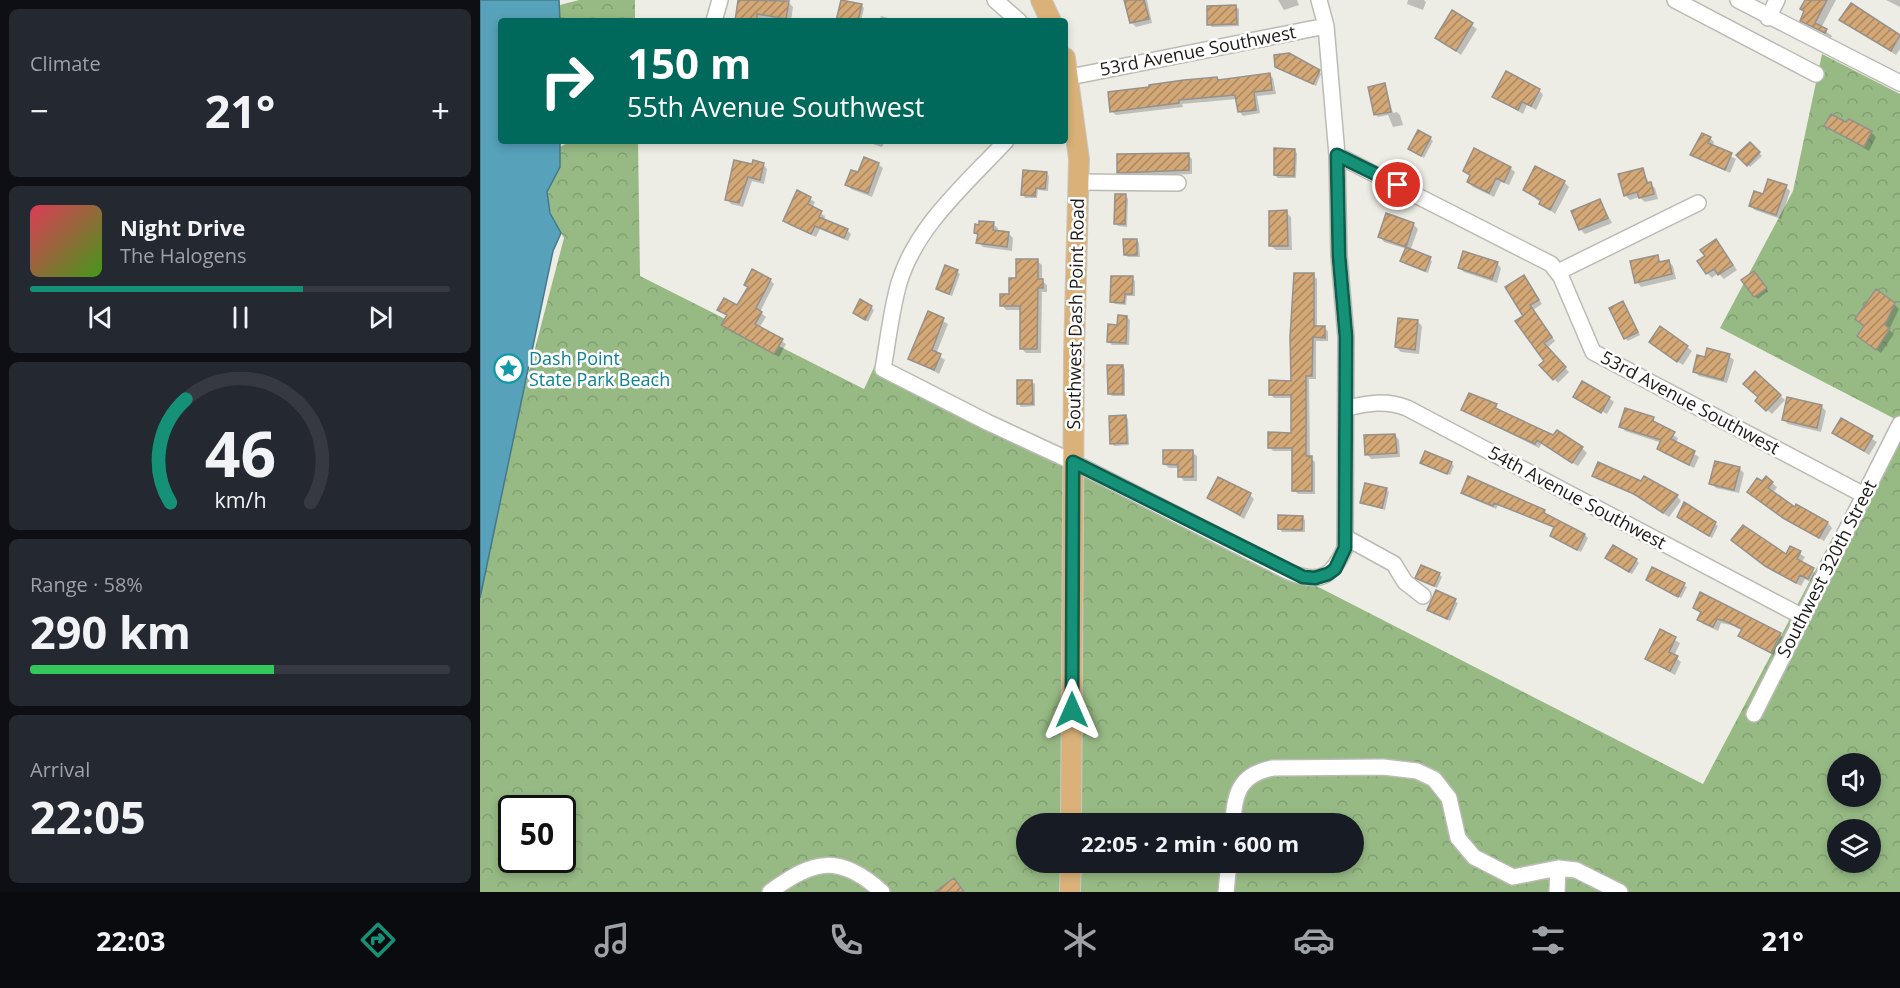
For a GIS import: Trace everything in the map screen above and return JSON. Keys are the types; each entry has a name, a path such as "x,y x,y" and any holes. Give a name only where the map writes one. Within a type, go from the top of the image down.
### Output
{"main road":[{"path":"1041,0 1050,18"},
{"name":"Southwest Dash Point Road","path":"1068,81 1079,159 1073,462 1071,813"},
{"path":"1070,892 1071,873"}],"street":[{"path":"715,18 720,0"},
{"path":"995,0 1016,18"},
{"path":"1003,144 945,207 910,254 898,284 883,369 1289,572 1315,578 1328,574 1340,559 1345,548 1346,337 1339,256 1337,155 1326,26 1319,0"},
{"path":"1675,0 1816,74"},
{"path":"1768,18 1777,0"},
{"path":"1741,1 1768,18 1900,83"},
{"name":"53rd Avenue Southwest","path":"1068,67 1326,26"},
{"name":"53rd Avenue Southwest","path":"1337,155 1546,260 1558,272 1593,352 1864,495"},
{"path":"1078,182 1178,183"},
{"path":"1558,272 1698,203"},
{"name":"54th Avenue Southwest","path":"1347,408 1374,402 1389,402 1407,408 1803,617"},
{"name":"Southwest 320th Street","path":"1754,714 1900,424"},
{"path":"1345,537 1394,564 1405,582 1423,597"},
{"path":"1234,813 1239,788 1259,771 1273,768 1383,767 1417,771 1434,779 1449,798 1458,838 1474,857 1514,877 1558,868 1576,870 1620,892"},
{"path":"770,892 791,876 821,864 847,867 867,877 882,892"},
{"path":"1557,892 1558,868"},
{"path":"1226,892 1228,873"}],"green space":[{"path":"579,0 635,0 635,18 560,18 560,5"},
{"path":"1822,54 1900,94 1900,892 480,892 480,598 517,417 564,238 550,212 547,197 550,183 559,163 560,147 566,144 638,144 640,276 864,389 877,361 1703,784 1895,419 1720,328 1793,191"}],"water":[{"name":"Dash Point State Park Beach","path":"480,0 559,0 560,18 498,18 498,144 560,144 560,167 547,192 550,213 561,233 553,251 480,598"}],"building":[{"path":"738,0 789,1 786,18 757,14 757,18 735,18"},
{"path":"841,0 862,4 859,18 837,18"},
{"path":"1124,0 1144,0 1149,19 1130,23"},
{"path":"1805,0 1827,0 1815,23 1827,29 1825,33 1800,21 1804,11 1800,9"},
{"path":"1851,3 1900,35 1891,51 1839,20"},
{"path":"1236,5 1237,24 1207,25 1207,6"},
{"path":"1452,10 1473,23 1456,51 1435,38"},
{"path":"1289,53 1320,70 1313,84 1275,67 1274,55"},
{"path":"1506,71 1540,89 1531,106 1522,102 1518,110 1492,97"},
{"path":"1270,73 1272,90 1254,92 1256,110 1238,112 1235,95 1179,100 1179,103 1110,112 1108,92 1184,80 1217,77 1218,80"},
{"path":"1385,83 1391,112 1374,115 1368,87"},
{"path":"1831,114 1846,122 1849,119 1872,131 1864,147 1824,126"},
{"path":"1418,130 1431,137 1421,156 1408,149"},
{"path":"1702,133 1711,137 1708,143 1732,153 1725,170 1690,155"},
{"path":"1750,142 1760,152 1747,166 1736,155"},
{"path":"1274,148 1295,149 1294,176 1274,175"},
{"path":"1474,148 1511,167 1504,182 1496,178 1489,193 1467,182 1470,175 1463,171"},
{"path":"1189,153 1189,170 1117,173 1117,154"},
{"path":"864,157 879,163 868,193 845,185 851,170 858,172"},
{"path":"734,160 752,164 753,160 764,163 760,180 748,177 739,203 725,200"},
{"path":"1535,166 1565,181 1550,210 1539,204 1541,200 1523,190"},
{"path":"1643,168 1647,183 1651,182 1654,194 1639,198 1637,192 1624,196 1618,174"},
{"path":"1023,170 1047,172 1045,189 1036,188 1035,196 1021,195"},
{"path":"1768,179 1787,185 1776,215 1749,206 1754,191 1763,194"},
{"path":"797,190 811,197 808,204 822,211 819,217 848,229 844,238 815,226 811,234 783,221"},
{"path":"1115,194 1126,194 1125,224 1114,224"},
{"path":"1600,199 1608,218 1579,230 1571,211"},
{"path":"1287,210 1288,246 1269,246 1269,211"},
{"path":"1386,213 1414,223 1406,247 1378,237"},
{"path":"979,221 994,222 993,230 1009,232 1007,247 976,243 978,234 974,233 975,224 979,225"},
{"path":"1123,239 1137,239 1137,255 1124,255"},
{"path":"1716,239 1733,265 1718,275 1714,269 1706,274 1697,261 1705,256 1700,250"},
{"path":"1406,247 1431,257 1425,271 1400,261"},
{"path":"1463,251 1498,262 1492,279 1458,268"},
{"path":"1658,255 1659,262 1669,260 1672,274 1635,283 1630,261"},
{"path":"1016,259 1038,259 1038,279 1043,279 1043,288 1038,288 1037,349 1020,349 1020,306 1000,306 1000,294 1009,294 1009,278 1016,278"},
{"path":"945,265 958,270 949,294 936,289"},
{"path":"752,269 771,279 756,308 762,312 755,324 783,339 774,354 721,325 727,315 717,310 724,298 737,305 748,287 744,285"},
{"path":"1754,271 1767,288 1754,297 1741,280"},
{"path":"1294,273 1314,273 1314,326 1325,326 1325,338 1313,337 1312,376 1306,376 1306,456 1312,456 1312,491 1292,491 1292,448 1268,448 1268,432 1291,433 1291,395 1269,395 1269,380 1291,381 1290,337"},
{"path":"1524,275 1539,300 1530,305 1552,337 1544,343 1566,367 1553,380 1539,365 1544,361 1515,321 1523,316 1505,287"},
{"path":"1111,276 1133,276 1132,294 1125,294 1124,303 1110,302"},
{"path":"1876,289 1895,303 1885,325 1890,329 1876,350 1857,336 1864,326 1855,319"},
{"path":"860,299 872,306 865,320 853,313"},
{"path":"1623,301 1638,332 1624,339 1609,308"},
{"path":"928,311 944,318 932,350 941,354 934,370 908,359"},
{"path":"1118,315 1127,316 1126,343 1107,342 1108,324 1117,325"},
{"path":"1398,318 1418,320 1415,350 1395,347"},
{"path":"1660,326 1688,346 1677,362 1649,342"},
{"path":"1707,348 1730,354 1723,380 1693,372 1697,355 1705,357"},
{"path":"1107,365 1123,365 1123,394 1108,394"},
{"path":"1755,371 1781,395 1766,411 1755,401 1758,397 1743,384"},
{"path":"1017,380 1032,380 1033,404 1017,404"},
{"path":"1582,381 1610,397 1601,413 1573,397"},
{"path":"1469,393 1497,404 1495,408 1553,435 1557,430 1583,447 1572,463 1537,440 1535,444 1461,410"},
{"path":"1787,397 1822,405 1817,428 1782,420"},
{"path":"1625,408 1654,417 1653,421 1675,432 1671,439 1695,451 1689,465 1657,449 1661,440 1619,427"},
{"path":"1126,415 1127,443 1110,444 1109,416"},
{"path":"1841,418 1873,436 1864,451 1832,433"},
{"path":"1395,434 1397,453 1365,455 1364,435"},
{"path":"1163,450 1193,450 1193,477 1178,477 1178,465 1163,464"},
{"path":"1425,451 1452,462 1447,474 1420,463"},
{"path":"1715,461 1740,467 1734,490 1709,484"},
{"path":"1598,462 1641,481 1644,476 1678,495 1663,513 1634,494 1592,476"},
{"path":"1468,476 1545,510 1544,513 1585,534 1577,550 1550,536 1554,527 1494,503 1493,506 1461,493"},
{"path":"1766,476 1773,482 1768,488 1795,507 1796,504 1828,522 1819,538 1783,518 1747,492 1757,478 1762,481"},
{"path":"1218,477 1251,493 1240,515 1207,498"},
{"path":"1365,483 1387,488 1382,508 1360,503"},
{"path":"1684,502 1716,522 1709,536 1677,517"},
{"path":"1278,515 1303,516 1302,530 1278,529"},
{"path":"1743,525 1786,554 1790,546 1801,551 1797,559 1814,568 1808,579 1800,575 1796,583 1765,566 1731,540"},
{"path":"1613,545 1637,559 1629,572 1605,558"},
{"path":"1421,565 1440,573 1434,586 1415,578"},
{"path":"1652,567 1685,583 1678,597 1646,580"},
{"path":"1436,590 1456,599 1447,619 1427,610"},
{"path":"1700,592 1781,633 1771,653 1738,636 1742,629 1725,621 1717,619 1713,627 1697,620 1701,612 1693,608"},
{"path":"1660,629 1676,637 1669,652 1678,656 1670,671 1645,659"},
{"path":"954,878 964,892 935,892"}],"place":[{"name":"Dash Point State Park Beach","path":"508,369"}],"route":[{"path":"1072,710 1073,462 1289,572 1315,578 1335,569 1345,548 1347,408 1346,337 1339,256 1337,155 1398,185"}]}
